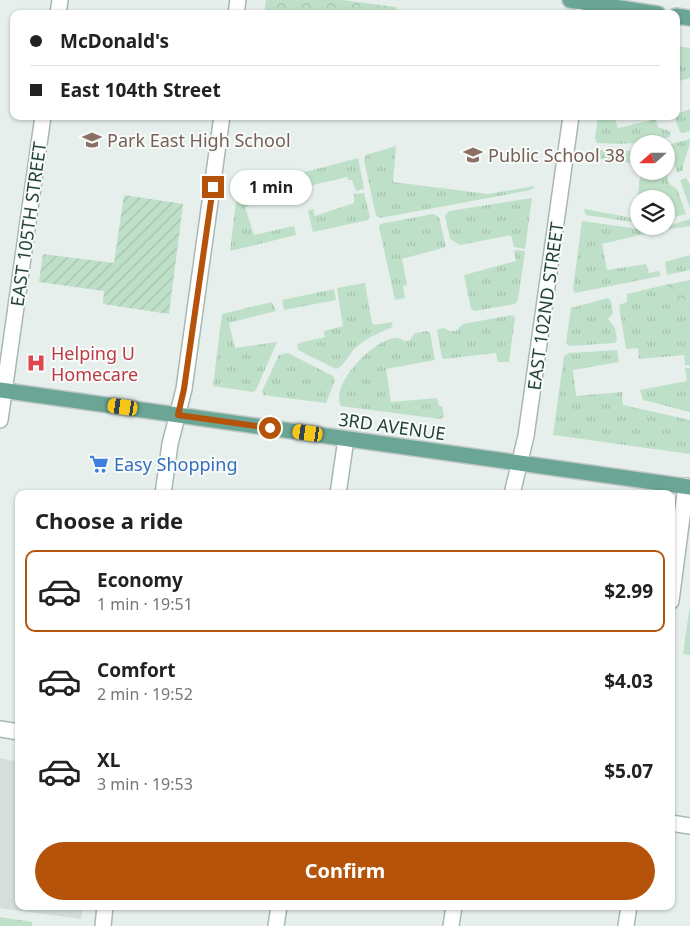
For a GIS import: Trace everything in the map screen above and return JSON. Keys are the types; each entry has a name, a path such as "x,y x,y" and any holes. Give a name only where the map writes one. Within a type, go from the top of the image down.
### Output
{"main road":[{"path":"581,4 627,10"},
{"name":"3RD AVENUE","path":"2,390 688,486"}],"street":[{"name":"EAST 105TH STREET","path":"0,420 2,390 42,120"},
{"path":"164,490 170,444 184,389 221,120"},
{"name":"EAST 102ND STREET","path":"513,490 530,408 570,120"},
{"path":"339,490 346,438"},
{"path":"675,574 688,486"},
{"path":"0,729 15,731"},
{"path":"675,824 690,826"},
{"path":"103,926 105,910"},
{"path":"276,926 278,910"},
{"path":"451,926 453,910"},
{"path":"626,926 628,910"}],"shaded area":[{"path":"0,758 15,761 15,910 82,910 81,919 0,908"}],"green space":[{"path":"266,0 343,0 396,7 396,10 265,10"},
{"path":"680,47 690,48 690,78 680,81"},
{"path":"690,109 690,131 680,132 676,120 680,120 680,113"},
{"path":"597,120 615,120 618,128 656,120 658,127 669,131 671,134 630,135 630,144 597,143 595,138"},
{"path":"690,139 683,170 677,173 675,167 675,143"},
{"path":"396,146 393,182 488,194 535,186 531,190 380,218 376,216 364,160 366,155"},
{"path":"596,150 630,151 630,163 592,158 593,152"},
{"path":"358,158 364,189 356,191 352,180 348,180 347,177 300,188 293,185 290,176"},
{"path":"284,178 290,191 245,207 254,235 294,226 296,235 230,251 237,194 241,190"},
{"path":"686,178 690,184 690,208 680,180"},
{"path":"640,180 668,180 669,184 677,189 686,214 675,217 675,190 638,190"},
{"path":"364,193 370,217 368,220 313,232 308,211 313,209 315,216 354,203 354,194"},
{"path":"124,195 183,204 169,314 103,304 104,291 39,282 43,254 114,263"},
{"path":"532,198 525,249 514,247 511,235 460,245 450,239 445,216 449,211"},
{"path":"584,209 630,217 630,222 586,215"},
{"path":"433,214 439,217 446,247 402,259 407,285 403,286 405,298 395,300 379,227 380,224"},
{"path":"690,219 690,226 675,228 675,224"},
{"path":"582,221 630,228 630,235 640,235 602,244 607,270 646,264 649,273 659,271 661,276 575,293 573,289"},
{"path":"514,250 525,251 518,300 515,304 474,311 471,309 464,275 516,261"},
{"path":"690,255 690,270 667,275 665,262"},
{"path":"690,280 690,316 665,285"},
{"path":"365,283 372,323 374,325 393,322 391,328 372,336 359,345 342,366 336,369 298,350 297,345 299,343 325,337 324,331 343,326 337,288"},
{"path":"665,285 690,316 690,365 685,365 684,355 639,359 638,348 626,349 619,305 627,302 627,294"},
{"path":"334,289 336,300 284,310 282,300"},
{"path":"608,298 611,301 613,313 608,319 615,328 617,340 615,343 569,346 566,343 571,308"},
{"path":"272,302 276,311 229,323 235,348 277,342 256,390 253,392 213,386 222,314"},
{"path":"512,315 515,318 509,362 498,362 496,353 442,358 437,331 439,329 444,328 449,331 456,331 463,324"},
{"path":"427,331 430,333 435,360 386,369 391,402 437,398 439,406 442,406 444,417 440,419 341,406 339,397 341,387 356,364 366,354 386,340 399,338 405,341 410,340 415,333"},
{"path":"617,350 619,362 573,370 576,396 622,392 623,405 690,420 690,454 553,435 564,356 569,353"},
{"path":"288,353 333,376 335,380 326,403 263,395 262,391 279,355"},
{"path":"685,368 690,368 690,412 643,400 640,390 687,381"},
{"path":"690,605 690,655 683,654"},
{"path":"0,917 32,922 32,926 0,926"}],"place":[{"name":"Park East High School","path":"92,140"},
{"name":"Public School 38","path":"473,155"},
{"name":"Helping U Homecare","path":"36,363"},
{"name":"Easy Shopping","path":"99,464"}],"route":[{"path":"213,187 184,389 178,415 270,428"}]}
